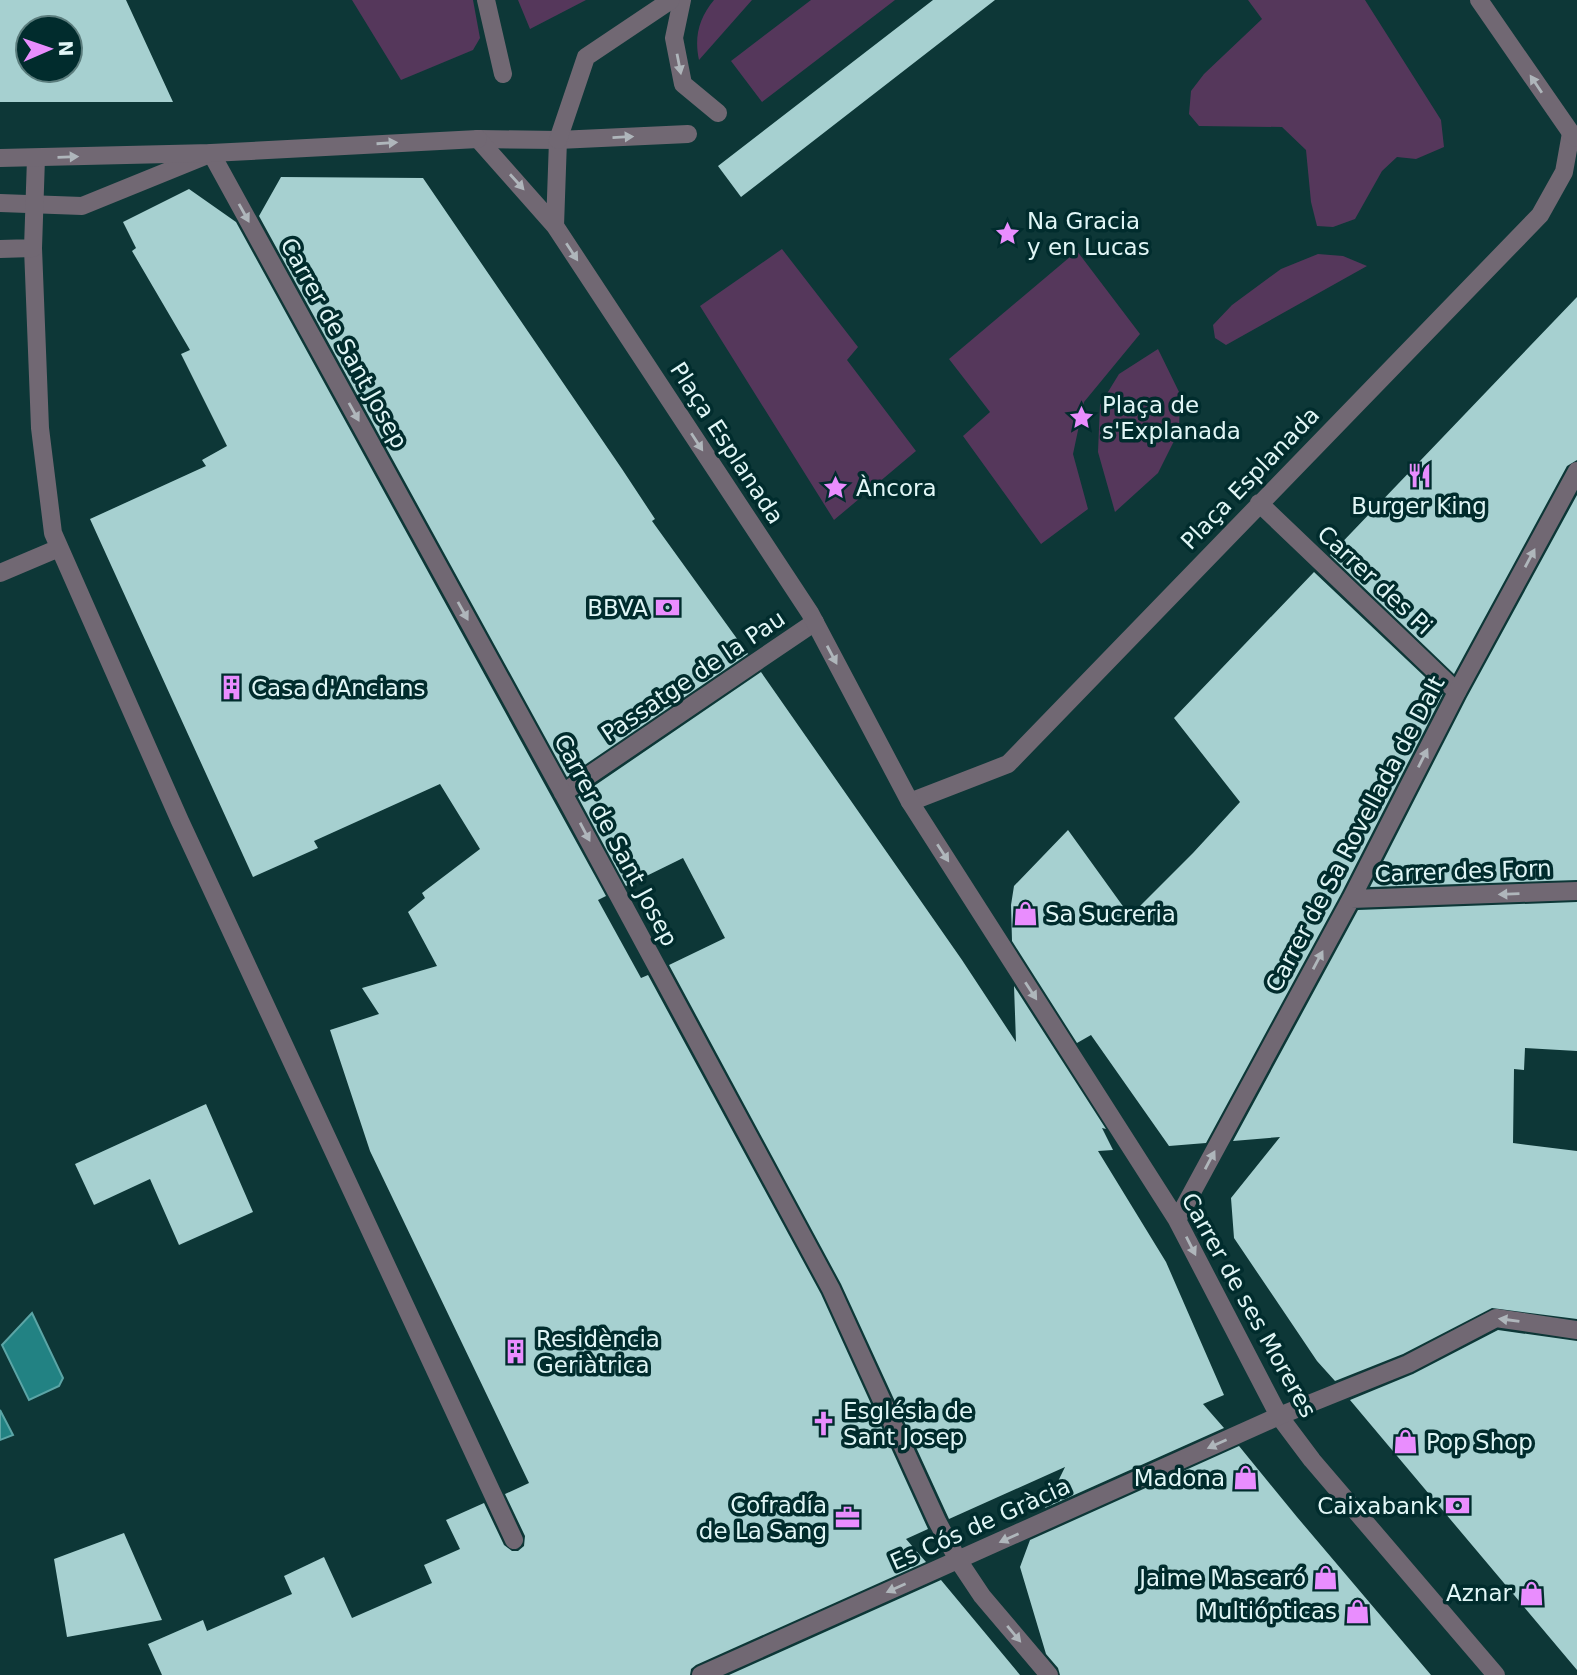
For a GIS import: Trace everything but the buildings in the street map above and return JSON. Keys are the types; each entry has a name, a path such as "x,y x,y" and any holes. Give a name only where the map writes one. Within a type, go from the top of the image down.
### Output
{"street":[{"path":"486,0 503,74"},
{"path":"555,226 558,140 586,57 671,0"},
{"path":"682,0 674,38 683,84 718,113"},
{"name":"Plaça Esplanada","path":"910,802 1008,764 1540,215 1564,172 1574,136 1479,0"},
{"path":"0,158 211,153 478,139 558,140 688,134"},
{"name":"Plaça Esplanada","path":"478,139 555,226 815,622 910,802 994,934"},
{"path":"0,203 82,206 211,153"},
{"name":"Carrer de Sant Josep","path":"211,153 564,793 831,1289 937,1521 958,1560 982,1596 1049,1675"},
{"path":"36,159 33,248 40,428 53,533 180,821 514,1540"},
{"path":"0,248 33,248"},
{"name":"Carrer de Sa Rovellada de Dalt","path":"1177,1220 1351,899 1457,692 1577,471"},
{"name":"Carrer des Pi","path":"1259,503 1457,692"},
{"path":"0,573 59,548"},
{"name":"Passatge de la Pau","path":"564,793 815,622"},
{"name":"Carrer des Forn","path":"1351,899 1577,891"},
{"name":"Carrer de ses Moreres","path":"994,934 1177,1220 1279,1416 1312,1460 1496,1675"},
{"name":"Es Cós de Gràcia","path":"701,1675 1279,1416 1408,1364 1496,1318 1577,1330"}],"shaded area":[{"path":"352,0 473,0 480,38 473,50 401,80"},
{"path":"518,0 586,0 530,29"},
{"path":"714,0 752,0 699,60 699,28"},
{"path":"811,0 895,0 762,102 731,61"},
{"path":"1248,0 1365,0 1441,120 1444,147 1416,159 1397,157 1382,171 1355,219 1333,227 1317,226 1311,202 1306,150 1282,127 1199,126 1189,114 1191,91 1204,74 1262,19"},
{"path":"782,249 858,347 847,360 916,451 834,520 700,306"},
{"path":"1077,251 1140,334 1084,402 1073,454 1088,509 1041,544 963,436 990,412 949,359"},
{"path":"1318,254 1343,256 1367,266 1226,345 1215,338 1213,325 1232,305 1281,269"},
{"path":"1158,349 1180,394 1179,431 1158,473 1115,512 1098,452 1100,405 1119,374"}],"water":[{"path":"32,1313 63,1378 59,1386 29,1400 2,1345"},
{"path":"0,1410 13,1435 0,1440"}],"place":[{"name":"Na Gracia y en Lucas","path":"1007,234"},
{"name":"Plaça de s'Explanada","path":"1082,418"},
{"name":"Burger King","path":"1419,476"},
{"name":"Àncora","path":"836,488"},
{"name":"BBVA","path":"668,608"},
{"name":"Casa d'Ancians","path":"231,688"},
{"name":"Sa Sucreria","path":"1025,914"},
{"name":"Residència Geriàtrica","path":"516,1352"},
{"name":"Església de Sant Josep","path":"823,1424"},
{"name":"Pop Shop","path":"1406,1442"},
{"name":"Madona","path":"1245,1478"},
{"name":"Caixabank","path":"1458,1506"},
{"name":"Cofradía de La Sang","path":"847,1518"},
{"name":"Jaime Mascaró","path":"1326,1578"},
{"name":"Aznar","path":"1532,1593"},
{"name":"Multiópticas","path":"1357,1611"}]}
